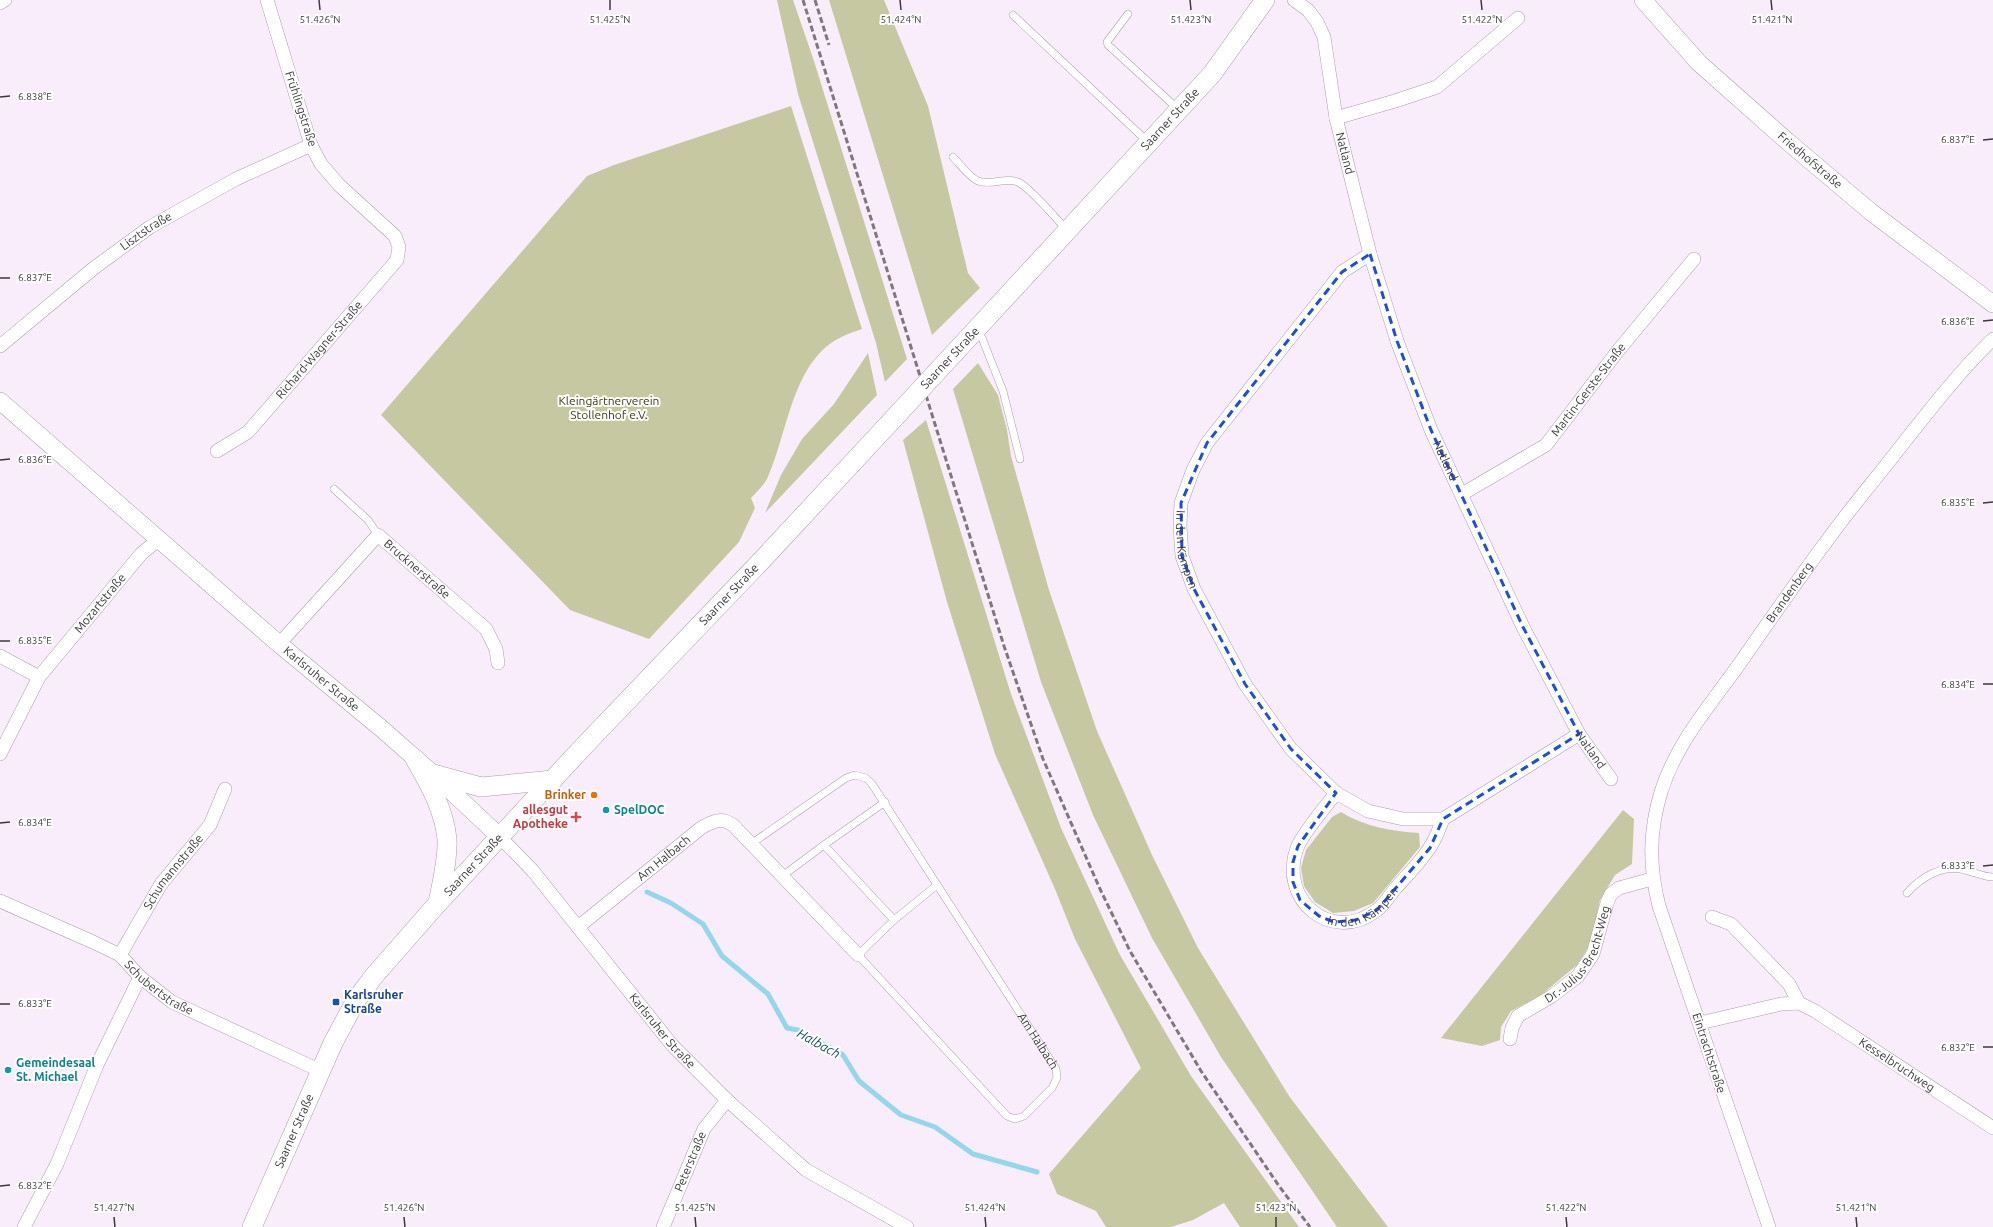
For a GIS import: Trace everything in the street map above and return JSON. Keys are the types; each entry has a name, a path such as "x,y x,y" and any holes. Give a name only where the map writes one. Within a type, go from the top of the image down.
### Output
{"main road":[{"name":"Saarner Straße","path":"252,1227 321,1071 356,1000 374,976 438,903 896,416 1178,109 1212,74 1265,0"},
{"path":"415,759 434,793 443,819 446,838 445,864 438,903"},
{"path":"433,774 481,787 553,780"}],"street":[{"path":"0,3 5,0"},
{"name":"Frühlingstraße","path":"267,0 311,145 321,164 339,185 395,236"},
{"name":"Natland","path":"1294,0 1308,10 1317,22 1324,37 1336,118 1370,254 1397,341 1428,423 1523,627 1579,734 1611,779"},
{"name":"Friedhofstraße","path":"1643,0 1699,63 1788,141 1871,212 1993,304"},
{"name":"Natland","path":"1336,118 1395,101 1437,86 1518,18"},
{"name":"Lisztstraße","path":"0,346 94,268 150,227 236,179 311,145"},
{"name":"Richard-Wagner-Straße","path":"217,451 248,432 397,260 399,246 395,236"},
{"name":"In den Kämpen","path":"1336,793 1298,846 1293,862 1293,882 1300,900 1319,916 1334,922 1356,920 1377,910 1430,848 1443,820 1403,819 1368,812 1336,793 1291,749 1245,684 1194,588 1182,556 1180,526 1182,503 1193,470 1207,443 1342,272 1370,254"},
{"name":"Martin-Gerste-Straße","path":"1462,494 1546,445 1617,352 1694,259"},
{"name":"Brandenberg","path":"1652,879 1651,848 1653,821 1661,791 1686,736 1743,659 1826,541 1973,358 1993,339"},
{"name":"Karlsruher Straße","path":"0,401 279,644 382,729 433,774 500,837 533,872 672,1045 727,1100 806,1170 907,1227"},
{"name":"Brucknerstraße","path":"279,644 378,535 486,629 496,650 498,663"},
{"name":"Mozartstraße","path":"0,754 39,678 141,554 159,539"},
{"path":"0,656 39,678"},
{"path":"1443,820 1579,734"},
{"name":"Schumannstraße","path":"120,955 161,884 210,825 225,789"},
{"name":"Am Halbach","path":"578,927 712,821 720,819 727,821 751,844 781,877 858,955"},
{"name":"Eintrachtstraße","path":"1652,879 1667,931 1700,1023 1769,1227"},
{"name":"Dr.-Julius-Brecht-Weg","path":"1510,1039 1512,1028 1518,1016 1552,996 1578,976 1593,954 1607,903 1611,894 1619,888 1652,879"},
{"name":"Schubertstraße","path":"0,901 120,955 140,977 172,1002 321,1071"},
{"path":"1700,1023 1781,1004 1799,1003 1789,984 1731,924 1712,917"},
{"path":"24,1227 57,1164 97,1065 140,977"},
{"name":"Kesselbruchweg","path":"1799,1003 1815,1011 1993,1128"},
{"name":"Peterstraße","path":"663,1227 704,1129 727,1100"}],"lane":[{"path":"1128,14 1107,42 1108,45 1178,109"},
{"path":"1013,15 1148,142"},
{"path":"953,157 976,180 982,182 1002,180 1017,182 1049,210 1067,230"},
{"path":"973,333 982,338 1003,391 1020,459"},
{"path":"334,490 368,520 378,535"},
{"name":"Am Halbach","path":"751,844 846,778 855,775 866,778 885,802 1056,1069 1057,1078 1052,1088 1024,1116 1015,1119 1007,1116 858,955"},
{"path":"781,877 885,802"},
{"path":"824,845 894,920"},
{"path":"1906,893 1918,880 1945,870 1963,869 1993,877"},
{"path":"858,955 894,920 937,885"}],"highlighted area":[{"path":"1370,254 1397,341 1431,430 1523,627 1579,734 1443,819 1430,848 1377,910 1356,920 1334,922 1319,916 1300,900 1293,882 1293,862 1298,846 1336,793 1291,749 1245,684 1194,589 1182,556 1181,503 1207,443 1342,272"}],"green space":[{"path":"777,0 793,0 813,58 907,359 885,382 876,343 798,94"},
{"path":"829,0 884,0 928,106 968,273 980,288 932,335"},
{"name":"Kleingärtnerverein Stollenhof e.V.","path":"791,106 862,329 834,341 820,353 808,368 792,404 774,462 767,479 751,498 755,508 739,542 649,639 570,610 381,415 587,176 614,165"},
{"path":"868,353 877,395 765,513 781,475 802,439 834,404"},
{"path":"978,363 998,395 1007,430 1011,456 1049,590 1097,731 1152,855 1198,948 1289,1096 1388,1227 1337,1227 1221,1057 1152,938 1093,815 1041,682 953,389"},
{"path":"926,420 1011,694 1061,828 1120,955 1191,1076 1299,1227 1240,1227 1224,1203 1193,1220 1171,1227 1106,1227 1096,1211 1057,1194 1049,1174 1141,1068 1075,939 1055,889 995,754 947,602 903,440"},
{"path":"1623,810 1634,819 1632,864 1615,875 1600,900 1594,929 1588,948 1577,965 1541,995 1511,1011 1501,1027 1500,1040 1482,1046 1441,1038"},
{"path":"1341,812 1369,825 1419,833 1420,847 1373,903 1354,911 1333,913 1315,902 1304,886 1301,868 1306,850 1332,817"}],"waterway":[{"name":"Halbach","path":"647,892 671,903 703,924 722,956 768,994 787,1028 798,1030 843,1055 859,1081 901,1115 935,1127 973,1154 1037,1172"}],"railway":[{"path":"803,0 1004,646 1043,759 1100,889 1130,951 1201,1071 1279,1186 1310,1227"},
{"path":"815,0 829,45"}],"place":[{"name":"Brinker","path":"594,795"},
{"name":"SpelDOC","path":"606,810"},
{"name":"allesgut Apotheke","path":"576,817"},
{"name":"Karlsruher Straße","path":"336,1002"},
{"name":"Gemeindesaal St. Michael","path":"8,1070"}]}
